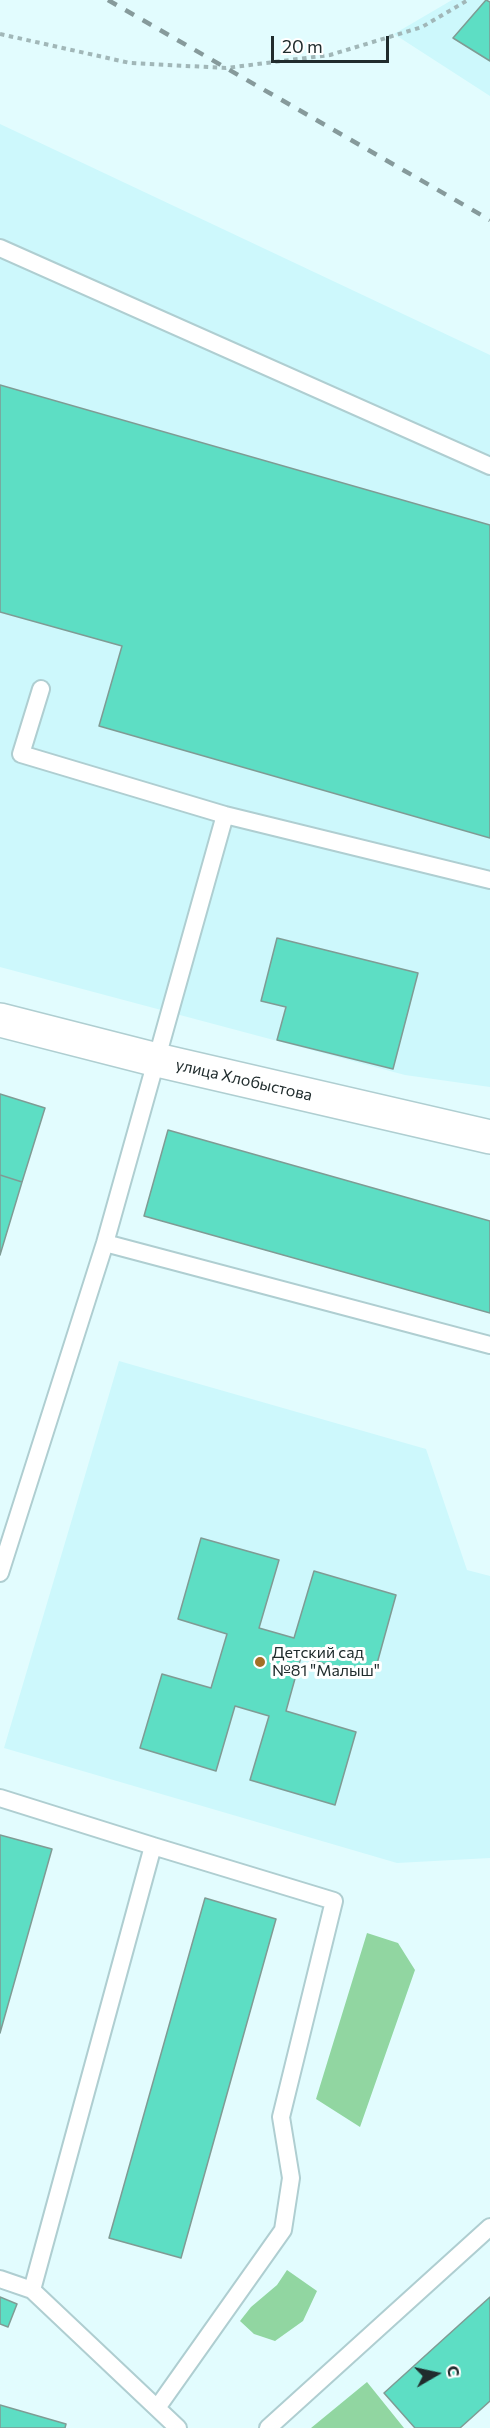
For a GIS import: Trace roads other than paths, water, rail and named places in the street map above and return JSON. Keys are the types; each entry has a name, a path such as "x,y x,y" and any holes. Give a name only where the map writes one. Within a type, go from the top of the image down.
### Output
{"street":[{"name":"улица Хлобыстова","path":"0,1020 157,1060 490,1137"}],"lane":[{"path":"0,248 490,466"},
{"path":"41,689 21,754 225,815 490,880"},
{"path":"0,1573 105,1243 225,815"},
{"path":"105,1243 490,1345"},
{"path":"0,1798 334,1901 281,2118 291,2178 283,2230 157,2408"},
{"path":"32,2290 153,1846"},
{"path":"268,2428 490,2227"},
{"path":"0,2279 32,2290 178,2428"}],"railway":[{"path":"108,0 490,220"}],"place":[{"name":"Детский сад №81 \"Малыш\"","path":"260,1662"}]}
